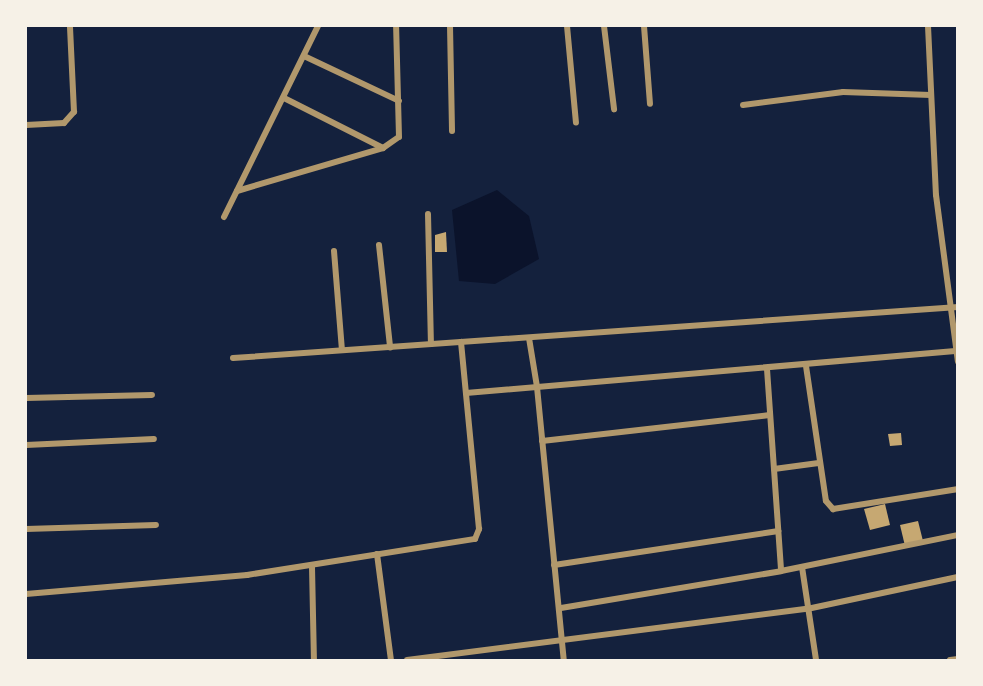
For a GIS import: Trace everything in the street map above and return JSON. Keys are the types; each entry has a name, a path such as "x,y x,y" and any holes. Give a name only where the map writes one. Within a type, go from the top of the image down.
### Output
{"street":[{"path":"26,125 64,123 74,112 70,26"},
{"path":"224,217 318,26"},
{"path":"237,191 383,148 395,142 401,131 396,26"},
{"path":"450,26 452,130"},
{"path":"567,26 576,123"},
{"path":"604,26 614,109"},
{"path":"645,26 651,104"},
{"path":"928,26 936,195 957,362"},
{"path":"304,56 399,101"},
{"path":"743,105 843,92 931,95"},
{"path":"284,98 383,148"},
{"path":"428,214 431,344"},
{"path":"379,245 390,347"},
{"path":"334,251 342,350"},
{"path":"233,358 957,307"},
{"path":"528,338 537,387 554,565 561,608 564,660"},
{"path":"26,594 312,567 378,554 471,541 477,537 462,342"},
{"path":"466,393 806,366 955,351"},
{"path":"806,366 826,501 837,511 957,489"},
{"path":"767,369 781,572"},
{"path":"26,398 152,395"},
{"path":"542,441 770,415"},
{"path":"26,445 154,439"},
{"path":"774,469 819,463"},
{"path":"26,529 156,525"},
{"path":"554,565 778,531"},
{"path":"561,608 781,572 957,535"},
{"path":"378,554 391,660"},
{"path":"312,567 314,660"},
{"path":"802,567 816,660"},
{"path":"407,660 562,643 807,609 957,577"},
{"path":"950,660 957,659"}],"water":[{"path":"497,190 529,216 539,259 495,284 459,281 452,210"}],"building":[{"path":"446,232 447,252 435,252 435,235"},
{"path":"901,433 902,445 890,446 888,434"},
{"path":"885,504 890,525 870,530 864,509"},
{"path":"918,521 923,541 905,546 900,525"}]}
